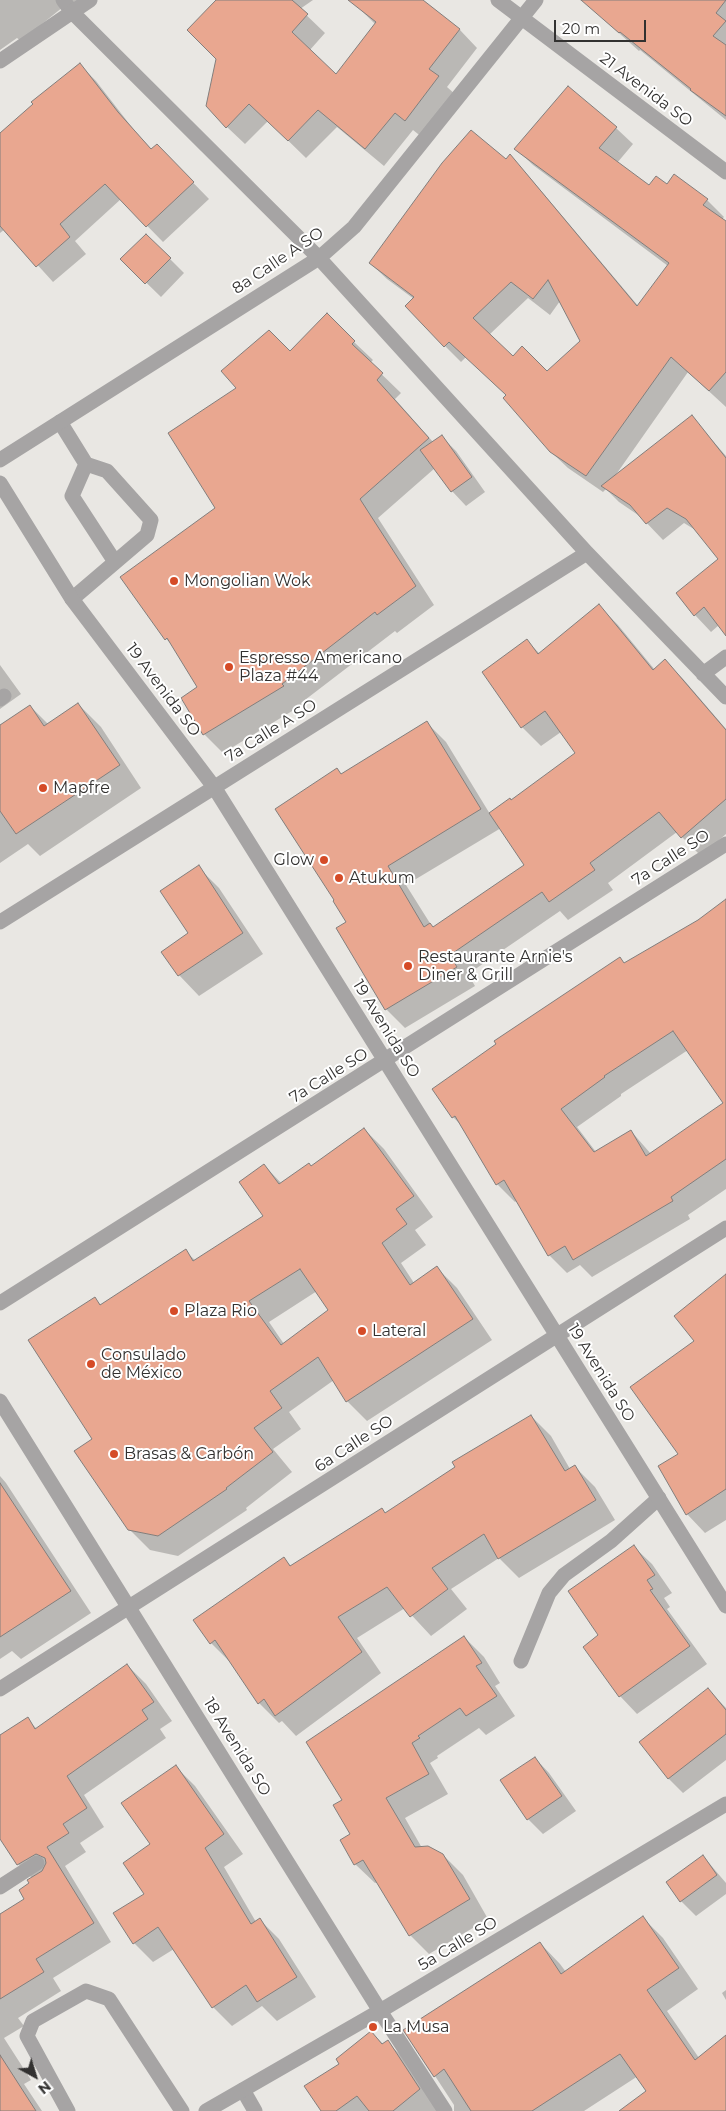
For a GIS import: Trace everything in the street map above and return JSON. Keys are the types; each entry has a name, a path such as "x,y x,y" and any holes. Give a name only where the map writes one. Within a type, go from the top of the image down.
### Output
{"street":[{"path":"62,0 319,258 587,552 726,697"},
{"path":"0,62 90,0"},
{"name":"21 Avenida SO","path":"498,0 726,172"},
{"name":"8a Calle A SO","path":"0,460 319,258 354,227 536,0"},
{"path":"60,422 86,464 107,472 151,520 147,535 72,599"},
{"path":"86,464 72,496 115,562"},
{"name":"19 Avenida SO","path":"0,483 72,599 214,787 726,1606"},
{"name":"7a Calle A SO","path":"0,922 587,552"},
{"path":"703,674 726,657"},
{"name":"7a Calle SO","path":"0,1303 386,1061 726,844"},
{"name":"6a Calle SO","path":"0,1689 726,1228"},
{"name":"18 Avenida SO","path":"0,1401 130,1607 380,2012 445,2111"},
{"path":"521,1661 549,1593 564,1576 611,1542 659,1498"},
{"name":"5a Calle SO","path":"206,2111 380,2012 726,1804"},
{"path":"0,1887 37,1863"},
{"path":"68,2111 27,2036 33,2021 86,1991 109,1999 182,2111"},
{"path":"243,2090 255,2111"}],"building":[{"path":"216,0 292,0 308,14 292,32 336,74 376,22 348,0 423,0 460,29 429,69 439,76 405,121 395,113 365,149 318,110 288,141 249,104 226,128 206,106 216,59 187,30"},
{"path":"581,0 726,0 716,13 726,21 713,36 726,45 726,116 690,90"},
{"path":"80,63 118,112 151,149 157,144 194,182 146,227 105,184 60,224 70,237 36,267 0,226 0,133 33,104 31,102"},
{"path":"568,86 617,127 599,148 649,185 656,176 667,184 674,174 708,199 703,205 726,221 726,372 709,391 671,357 586,476 550,452 503,398 506,395 449,342 444,347 405,306 414,297 369,263 442,163 471,130 506,159 510,154 637,306 669,263 514,149","holes":["548,280 580,341 547,371 522,346 513,356 473,318 511,282 533,299"]},
{"path":"146,234 171,258 145,284 120,259"},
{"path":"327,313 355,341 352,344 383,373 377,380 429,438 360,499 416,586 377,615 375,612 282,684 284,686 203,735 181,698 197,687 167,638 165,640 120,577 215,508 168,433 236,388 221,371 269,330 290,351"},
{"path":"692,415 726,458 726,636 704,607 694,616 676,593 718,559 686,519 667,508 646,524 630,505 601,486"},
{"path":"442,435 472,477 451,492 420,450"},
{"path":"599,604 653,670 665,659 726,730 726,799 681,838 659,812 590,863 595,870 549,902 542,892 450,955 457,967 385,1010 336,928 346,922 334,900 275,809 337,768 341,774 427,721 481,809 388,866 424,927 430,923 433,927 524,865 489,813 510,798 511,800 575,753 545,711 521,728 482,672 527,639 538,654"},
{"name":"Mapfre","path":"78,703 120,765 16,834 0,811 0,725 30,705 44,726"},
{"path":"199,865 243,933 178,976 161,952 188,933 160,891"},
{"path":"726,899 726,1159 671,1197 673,1201 573,1260 565,1246 548,1256 504,1180 496,1185 455,1116 452,1118 432,1089 496,1044 494,1041 620,957 624,963 698,920","holes":["673,1031 723,1103 646,1156 631,1130 594,1152 561,1109 604,1076"]},
{"path":"364,1128 414,1196 396,1209 407,1224 382,1243 410,1285 437,1266 473,1319 346,1402 318,1357 270,1391 282,1408 254,1428 273,1452 227,1489 158,1536 128,1530 74,1451 92,1439 28,1340 95,1297 100,1305 186,1249 193,1261 263,1216 239,1182 264,1164 279,1184 309,1163 311,1166","holes":["300,1269 328,1310 281,1345 249,1301"]},
{"path":"726,1274 726,1489 686,1515 658,1466 678,1454 630,1387 694,1341 674,1316"},
{"path":"531,1415 565,1471 575,1465 596,1500 498,1559 484,1534 432,1568 448,1589 410,1617 387,1587 338,1617 362,1652 275,1716 264,1699 258,1704 215,1640 210,1644 193,1620 284,1557 290,1566 382,1508 385,1513 455,1467 452,1462"},
{"path":"0,1483 71,1591 0,1637"},
{"path":"634,1545 655,1575 647,1580 653,1589 650,1590 690,1646 619,1697 583,1647 598,1635 568,1591"},
{"path":"464,1636 482,1663 476,1666 497,1696 466,1716 460,1708 418,1736 420,1738 412,1743 429,1774 386,1798 415,1847 428,1846 443,1854 470,1899 409,1936 363,1860 354,1865 340,1840 350,1834 333,1805 342,1800 306,1742"},
{"path":"127,1664 154,1702 142,1710 148,1719 67,1776 87,1808 63,1824 69,1833 47,1847 94,1923 36,1959 44,1972 0,1999 0,1914 24,1899 19,1890 29,1883 27,1880 42,1871 46,1863 45,1858 36,1854 17,1865 0,1839 0,1735 28,1717 35,1729"},
{"path":"708,1688 726,1710 726,1734 668,1779 639,1742"},
{"path":"535,1757 562,1796 527,1820 500,1780"},
{"path":"176,1765 224,1834 205,1848 251,1924 260,1918 297,1977 257,2002 246,1985 212,2008 158,1927 133,1944 113,1913 144,1894 123,1863 150,1844 121,1803"},
{"path":"703,1855 717,1875 680,1902 666,1882"},
{"path":"643,1916 679,1968 647,1990 695,2060 726,2035 726,2111 619,2111 646,2091 620,2054 532,2111 471,2111 444,2069 434,2077 403,2030 540,1942 561,1974"},
{"path":"371,2031 382,2044 388,2040 420,2089 393,2111 369,2111 357,2096 336,2111 321,2111 304,2086 339,2064 336,2059"},
{"path":"0,2055 36,2111 0,2111"}],"place":[{"name":"Mongolian Wok","path":"174,581"},
{"name":"Espresso Americano Plaza #44","path":"229,667"},
{"name":"Mapfre","path":"43,788"},
{"name":"Glow","path":"324,860"},
{"name":"Atukum","path":"339,878"},
{"name":"Restaurante Arnie's Diner & Grill","path":"408,966"},
{"name":"Plaza Rio","path":"174,1311"},
{"name":"Lateral","path":"362,1331"},
{"name":"Consulado de México","path":"91,1364"},
{"name":"Brasas & Carbón","path":"114,1454"},
{"name":"La Musa","path":"373,2027"}]}
